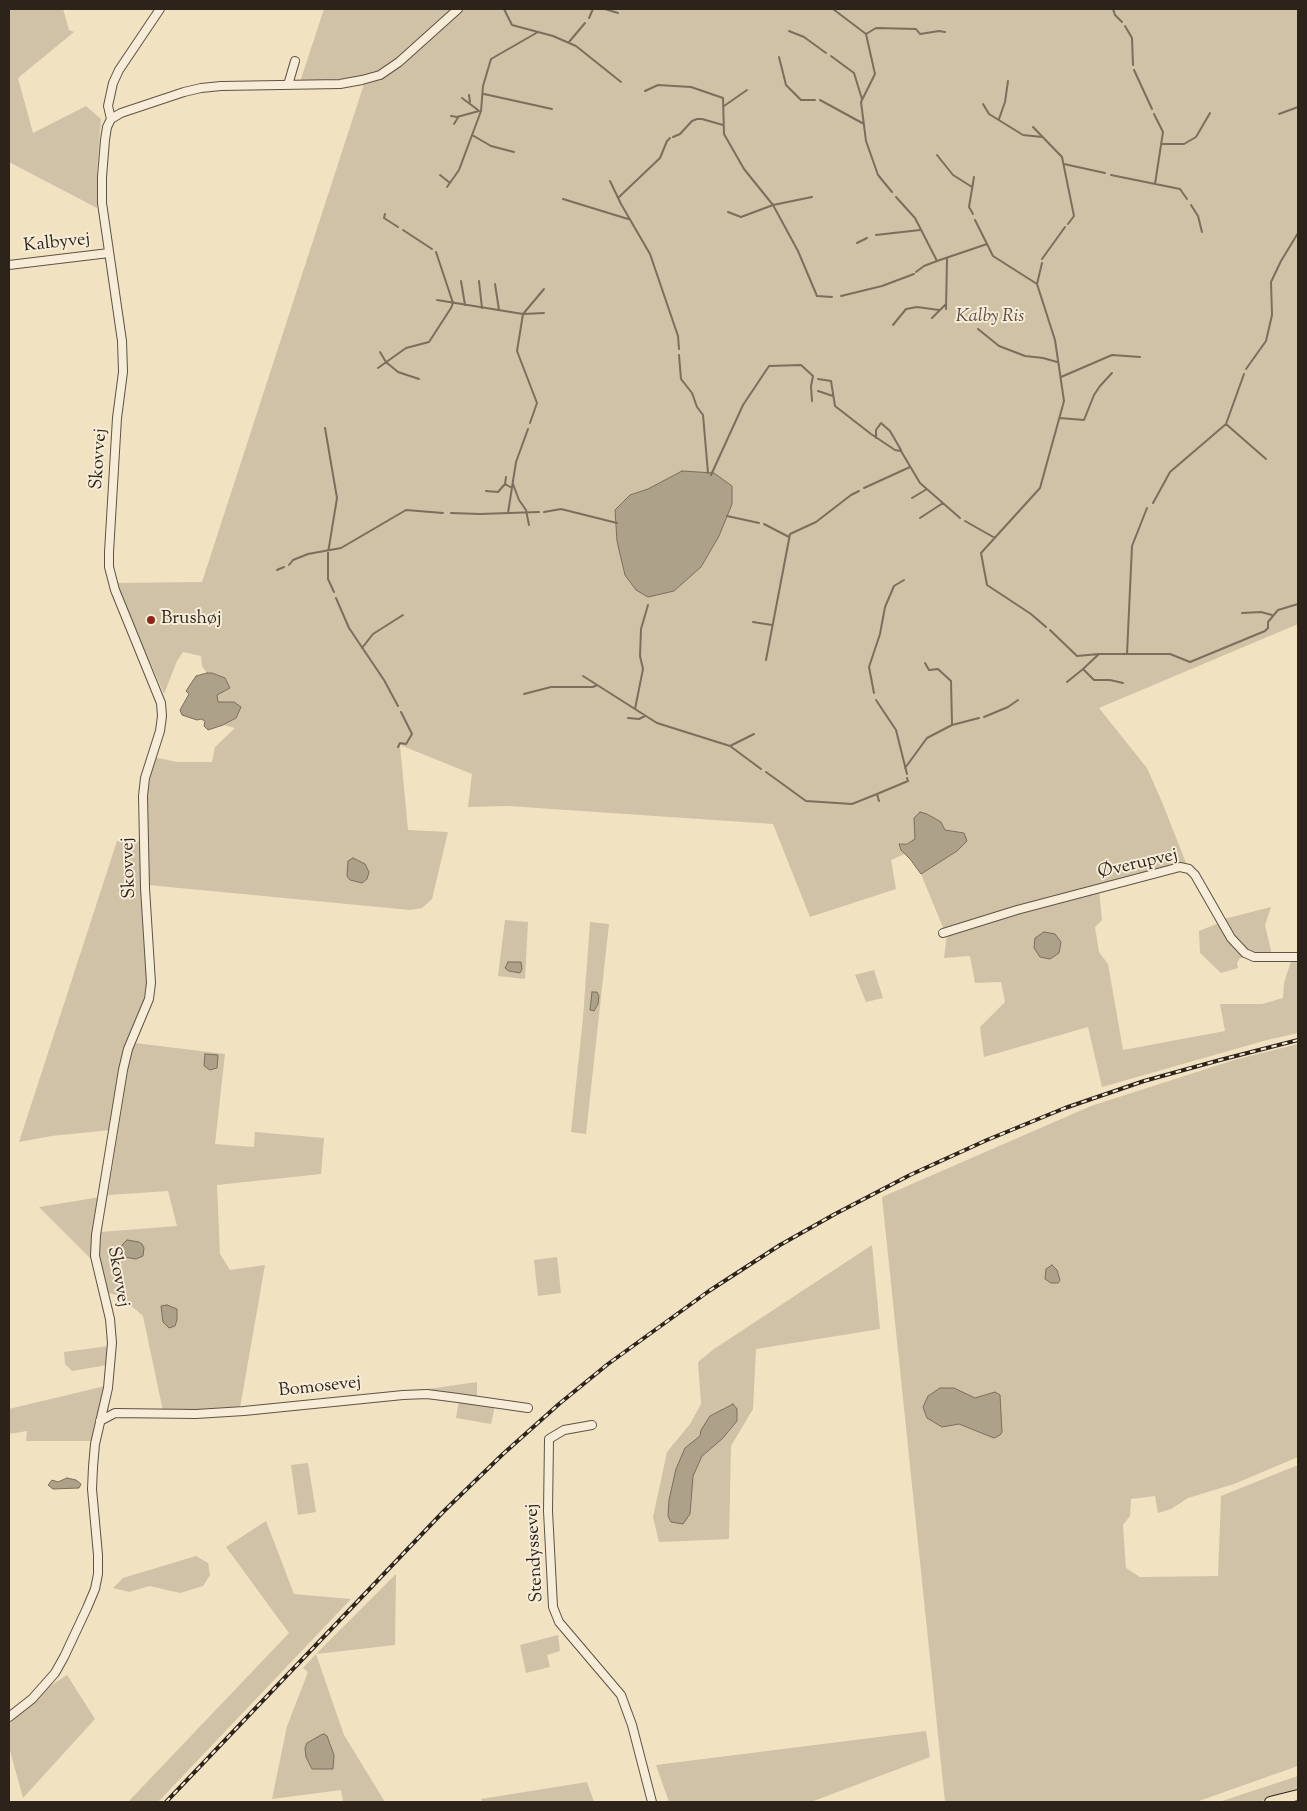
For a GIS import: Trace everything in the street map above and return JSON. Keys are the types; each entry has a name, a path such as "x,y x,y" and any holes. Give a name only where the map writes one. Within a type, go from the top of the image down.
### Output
{"main road":[{"path":"1270,1802 1298,1795"}],"street":[{"name":"Skovvej","path":"9,1717 32,1699 55,1673 68,1649 94,1589 98,1574 92,1489 95,1444 111,1368 112,1343 110,1319 95,1256 96,1235 123,1070 128,1049 149,998 151,983 145,888 143,796 145,778 160,731 162,716 161,703 115,590 109,567 117,418 123,364 122,340 102,203 102,176 107,127 111,119 108,106 112,83 160,9"},
{"path":"111,119 121,113 200,88 340,84 380,75 400,62 458,9"},
{"path":"288,85 295,61"},
{"name":"Kalbyvej","path":"9,265 109,253"},
{"name":"Øverupvej","path":"943,933 1017,910 1180,867 1189,869 1195,875 1231,938 1246,953 1254,957 1298,957"},
{"name":"Bomosevej","path":"100,1421 115,1413 196,1414 244,1411 411,1394 458,1398 528,1408"},
{"path":"104,1404 115,1413"},
{"name":"Stendyssevej","path":"592,1425 564,1430 549,1439 548,1511 553,1607 559,1622 621,1695 632,1725 652,1802"}],"green space":[{"path":"9,9 63,9 69,30 74,32 18,78 33,133 86,106 101,119 97,170 97,208 9,162"},
{"name":"Kalby Ris","path":"324,9 1298,9 1298,624 1099,708 1147,768 1186,863 944,930 921,874 957,851 964,833 945,830 941,822 927,814 914,825 916,839 913,842 899,844 905,854 891,860 896,889 810,917 773,824 508,806 468,807 472,774 400,745 408,830 448,832 432,899 422,908 410,910 148,885 146,794 154,757 177,762 212,762 215,747 235,728 223,725 236,718 234,702 218,703 212,673 207,673 202,666 201,656 183,652 177,661 164,694 115,583 202,582 364,84 361,78 300,82","holes":["682,471 615,510 630,495 648,489"]},
{"path":"117,841 141,841 147,999 126,1048 111,1130 51,1136 19,1142"},
{"path":"1099,890 1102,920 1095,927 1099,952 1108,964 1123,1050 1225,1031 1220,1004 1262,1004 1283,998 1284,983 1291,961 1298,961 1298,1033 1102,1087 1088,1027 984,1057 980,1027 1005,1002 1001,982 975,983 970,956 944,958 947,934"},
{"path":"1271,907 1265,925 1272,955 1255,954 1245,950 1224,919"},
{"path":"505,920 528,922 525,979 498,976"},
{"path":"590,922 609,924 586,1134 571,1132 583,1018"},
{"path":"1219,923 1229,940 1245,957 1240,958 1237,963 1238,968 1221,973 1200,953 1199,931"},
{"path":"874,970 883,998 866,1002 855,975"},
{"path":"135,1043 225,1054 215,1144 254,1147 255,1132 324,1138 321,1174 217,1185 220,1254 230,1270 265,1265 240,1408 163,1411 143,1316 120,1296 105,1292 98,1255 101,1232 177,1226 168,1191 108,1195 131,1050"},
{"path":"1298,1044 1298,1457 1234,1484 1188,1498 1171,1509 1158,1513 1155,1496 1131,1499 1130,1516 1123,1525 1126,1568 1140,1577 1218,1576 1221,1496 1298,1465 1298,1766 1196,1802 945,1802 882,1197 1091,1106 1234,1060"},
{"path":"100,1197 93,1261 39,1207"},
{"path":"872,1245 880,1329 756,1349 753,1409 731,1446 729,1539 659,1542 653,1517 667,1452 690,1424 701,1404 698,1362 714,1349"},
{"path":"557,1257 561,1293 538,1296 534,1260"},
{"path":"109,1346 107,1365 72,1371 65,1364 64,1352"},
{"path":"477,1382 477,1399 393,1394"},
{"path":"105,1386 94,1441 26,1441 27,1431 9,1434 9,1409"},
{"path":"459,1400 495,1406 491,1424 456,1418"},
{"path":"308,1463 316,1512 298,1515 291,1465"},
{"path":"266,1521 294,1594 351,1599 158,1802 128,1802 289,1633 226,1547"},
{"path":"196,1556 208,1563 210,1575 203,1586 180,1593 150,1586 129,1592 113,1588 123,1578"},
{"path":"396,1574 395,1645 316,1654"},
{"path":"558,1635 560,1651 547,1655 550,1667 526,1673 520,1645"},
{"path":"316,1654 344,1735 385,1802 343,1802 341,1790 272,1799 287,1726 308,1672 303,1668"},
{"path":"67,1675 95,1719 23,1798 9,1747 9,1721 35,1701 50,1686"},
{"path":"926,1731 930,1757 811,1802 669,1802 656,1765"},
{"path":"1298,1776 1298,1791 1258,1802 1219,1802"},
{"path":"587,1782 594,1802 482,1802 481,1799"}],"shaded area":[{"path":"682,471 714,473 732,486 732,504 719,536 701,567 674,591 648,597 636,590 625,575 617,541 615,510 630,495 648,489"},
{"path":"207,673 225,678 230,688 217,695 218,702 234,702 241,707 236,718 208,730 204,726 205,721 182,715 180,710 189,694 186,691 196,676"},
{"path":"920,812 941,822 945,830 964,833 967,841 957,851 921,874 901,850 899,844 907,844 915,839 914,818"},
{"path":"353,858 365,864 369,872 367,879 362,883 350,880 347,876 348,861"},
{"path":"1044,932 1055,934 1061,942 1059,953 1050,959 1040,957 1034,948 1035,938"},
{"path":"508,962 521,962 522,969 520,973 509,971 505,968"},
{"path":"592,992 597,992 599,996 598,1004 594,1011 590,1010"},
{"path":"205,1054 218,1055 217,1068 210,1070 204,1066"},
{"path":"127,1240 142,1244 144,1248 143,1256 136,1259 124,1257 121,1252 122,1245"},
{"path":"1052,1265 1057,1270 1060,1280 1058,1283 1051,1283 1045,1279 1046,1269"},
{"path":"167,1305 177,1309 175,1326 169,1328 163,1322 161,1306"},
{"path":"940,1388 954,1388 975,1398 995,1392 1000,1395 1002,1432 1000,1435 994,1438 959,1424 942,1427 927,1418 923,1407 928,1396"},
{"path":"733,1404 737,1409 737,1421 722,1439 702,1456 693,1476 690,1514 683,1524 671,1522 668,1516 669,1500 676,1469 685,1448 700,1436 701,1430 710,1416"},
{"path":"67,1478 76,1480 81,1484 79,1488 53,1489 48,1485 52,1480 58,1482"},
{"path":"324,1734 327,1736 334,1755 333,1769 312,1769 306,1757 305,1748 307,1743"}],"waterway":[{"path":"504,9 512,25 553,36 576,46 621,82"},
{"path":"589,18 593,9"},
{"path":"605,9 618,13"},
{"path":"833,9 866,34 875,74 861,102 866,141 878,175 892,192"},
{"path":"1113,9 1115,15 1122,22"},
{"path":"569,42 585,23"},
{"path":"1125,26 1132,38 1133,65"},
{"path":"866,34 876,28 916,29 920,34 945,32"},
{"path":"789,31 804,37 826,53"},
{"path":"447,187 459,170 481,111 483,86 491,59 538,32"},
{"path":"831,56 854,73 862,99"},
{"path":"779,57 786,85 801,100 815,100"},
{"path":"1134,70 1152,109"},
{"path":"999,119 1005,102 1008,81"},
{"path":"645,91 658,85 691,87 723,98 724,134 744,169 773,205 798,251 817,296 832,297"},
{"path":"724,106 747,90"},
{"path":"484,94 552,109"},
{"path":"469,95 470,102"},
{"path":"462,98 478,110"},
{"path":"820,100 864,124"},
{"path":"983,104 989,114 1023,135 1042,137"},
{"path":"1279,114 1298,107"},
{"path":"451,116 457,117 479,111"},
{"path":"1161,144 1184,144 1196,137 1210,113"},
{"path":"1154,114 1163,132 1155,184"},
{"path":"454,124 459,116"},
{"path":"673,137 680,134 692,121 697,119 723,125"},
{"path":"1033,127 1062,157 1074,216 1068,224"},
{"path":"472,135 491,146 514,152"},
{"path":"618,198 660,158 670,138"},
{"path":"937,155 953,175 972,187"},
{"path":"1064,164 1105,173"},
{"path":"440,175 450,183"},
{"path":"1111,175 1180,189 1187,199"},
{"path":"973,214 969,207 974,177"},
{"path":"610,181 650,254 678,336 679,349"},
{"path":"728,212 741,217 773,205 812,197"},
{"path":"896,197 915,218 937,261"},
{"path":"563,199 628,219"},
{"path":"1191,205 1198,216 1202,232"},
{"path":"385,214 384,218 398,227"},
{"path":"975,220 993,256 1037,284"},
{"path":"1042,259 1065,227"},
{"path":"403,230 432,249"},
{"path":"876,235 920,230"},
{"path":"1246,369 1266,341 1272,315 1271,282 1298,233"},
{"path":"857,243 867,238"},
{"path":"916,272 924,266 987,244"},
{"path":"378,368 406,348 429,342 451,308 453,303 436,252"},
{"path":"946,309 947,259"},
{"path":"1042,263 1037,284 1055,340 1064,401 1040,488 981,553 987,585 1031,614 1046,627"},
{"path":"841,296 882,286 914,274"},
{"path":"461,281 465,305"},
{"path":"479,281 482,308"},
{"path":"495,284 499,310"},
{"path":"530,423 537,403 517,351 523,314 544,289"},
{"path":"437,300 523,314 544,313"},
{"path":"932,318 946,304"},
{"path":"893,325 906,309 917,307 939,310"},
{"path":"978,329 999,346 1025,356 1057,362"},
{"path":"380,352 386,362 398,372 419,379"},
{"path":"679,355 681,379 692,393 697,407 703,415 708,473"},
{"path":"1061,377 1112,355 1140,357"},
{"path":"711,475 743,405 769,366 801,365 813,376 811,386 812,401"},
{"path":"1060,418 1084,420 1094,395 1112,373"},
{"path":"1153,503 1170,472 1226,424 1244,374"},
{"path":"818,379 831,381 835,406 871,434 895,450 901,451 920,483 960,518"},
{"path":"818,391 833,396"},
{"path":"876,438 876,430 881,423 890,431 901,450"},
{"path":"1226,424 1266,459"},
{"path":"325,428 337,498 328,553 328,579 334,592"},
{"path":"508,513 516,462 528,429"},
{"path":"864,488 910,467"},
{"path":"506,477 505,484 512,488"},
{"path":"486,491 498,492 505,484"},
{"path":"513,484 519,500 526,510 529,525"},
{"path":"912,498 927,489"},
{"path":"766,660 790,534 816,522 859,491"},
{"path":"920,518 943,503"},
{"path":"1127,654 1132,546 1147,508"},
{"path":"544,512 561,509 617,523"},
{"path":"289,565 293,560 308,554 341,548 406,510 443,513"},
{"path":"451,513 539,512"},
{"path":"727,516 759,523"},
{"path":"965,521 995,538"},
{"path":"764,524 789,537"},
{"path":"277,570 284,567"},
{"path":"874,693 869,667 880,634 885,607 894,586 904,580"},
{"path":"336,598 349,628 384,680 398,706"},
{"path":"1050,630 1077,656 1099,654 1170,654 1190,662 1265,631 1268,628 1268,622 1278,610 1298,604"},
{"path":"635,709 643,669 640,656 641,629 648,605"},
{"path":"1242,613 1261,612 1272,615"},
{"path":"362,648 373,634 403,615"},
{"path":"753,622 772,625"},
{"path":"1067,682 1099,654"},
{"path":"925,663 929,670 938,669 951,681 952,724"},
{"path":"1083,669 1094,680 1110,680 1123,683"},
{"path":"583,676 657,723 730,746 761,769"},
{"path":"524,694 551,687 593,687 597,685"},
{"path":"876,700 896,730 907,774"},
{"path":"984,717 1008,707 1018,700"},
{"path":"398,747 400,743 406,744 412,734 401,712"},
{"path":"628,718 639,719 645,716"},
{"path":"905,768 927,738 952,725 979,718"},
{"path":"730,746 754,734"},
{"path":"766,772 806,801 852,804 877,794"},
{"path":"879,801 877,794 908,781 907,778"}],"railway":[{"path":"166,1802 443,1512 503,1454 559,1404 608,1364 709,1291 780,1245 835,1214 910,1175 987,1140 1065,1108 1144,1081 1298,1040"}],"place":[{"name":"Brushøj","path":"151,620"}]}
